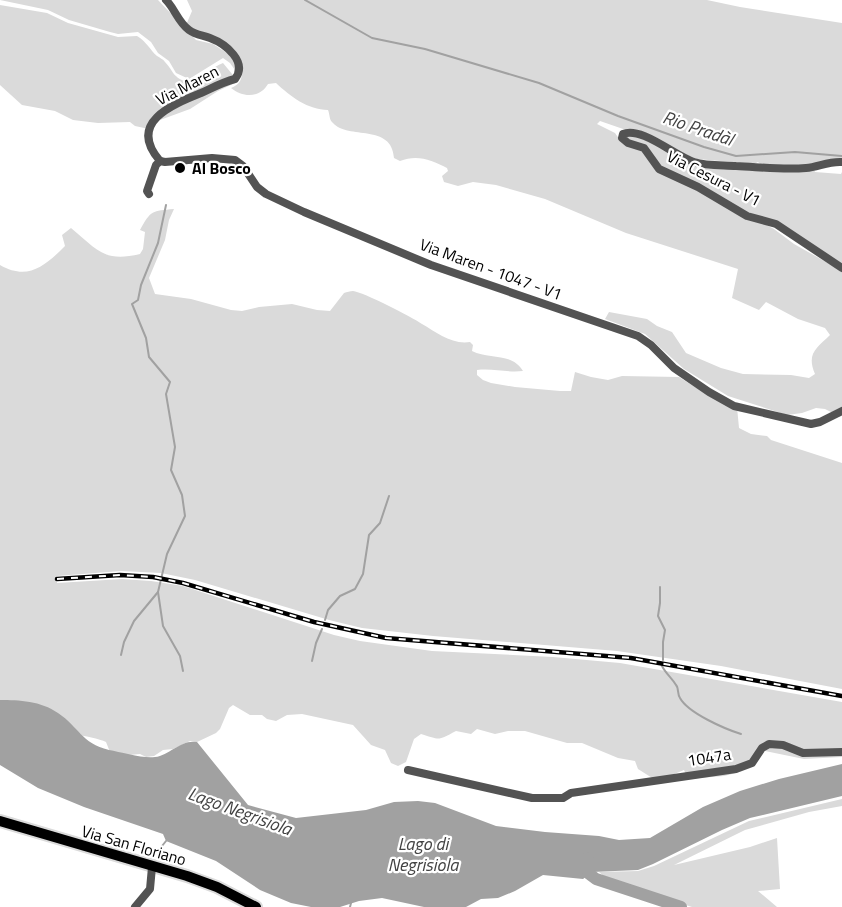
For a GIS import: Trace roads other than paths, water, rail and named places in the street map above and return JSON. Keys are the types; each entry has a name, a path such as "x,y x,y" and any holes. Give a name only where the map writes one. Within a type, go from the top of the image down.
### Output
{"main road":[{"name":"Via San Floriano","path":"0,821 217,887 256,907"}],"street":[{"name":"Via Maren","path":"160,161 149,141 150,129 157,117 164,110 184,100 226,81 236,79 240,72 238,61 233,53 212,39 197,35 187,28 166,0"},
{"name":"Via Cesura - V1","path":"842,162 788,169 695,162 677,155 640,134 627,132 622,138 628,143 644,148 659,169 707,192 747,216 777,224 842,268"},
{"name":"Via Maren - 1047 - V1","path":"160,161 212,158 235,160 243,166 257,187 266,194 304,212 431,264 638,336 651,345 674,368 734,406 811,424 840,414"},
{"path":"149,194 147,191 156,165 160,161"},
{"name":"1047a","path":"408,770 532,798 563,798 571,793 736,769 752,763 762,748 769,744 783,745 803,753 842,752"},
{"path":"135,907 150,889 152,867"}],"water":[{"name":"Lago di Negrisiola","path":"0,700 22,701 44,706 65,718 92,743 109,750 132,755 160,756 186,743 197,742 248,805 296,818 366,810 394,802 418,801 435,803 496,826 619,840 650,838 703,807 740,791 842,764 842,796 750,818 638,870 592,872 583,879 543,875 515,891 498,898 481,899 466,907 424,907 382,898 359,901 340,907 311,907 291,903 260,890 216,861 166,841 163,834 84,807 38,788 0,765"}],"waterway":[{"name":"Rio Pradàl","path":"305,0 372,38 425,49 539,83 618,116 704,147 736,156 795,152 842,156"},
{"path":"121,655 124,642 134,621 158,592 167,554 185,516 182,495 171,470 175,447 166,394 170,382 149,357 146,338 132,304 138,300 141,285 158,243 166,205"},
{"path":"325,620 328,610 340,596 355,589 363,574 369,535 380,523 389,496"},
{"path":"660,587 658,616 665,630 663,660"},
{"path":"158,592 163,626 180,656 183,671"},
{"path":"312,661 322,629"},
{"path":"662,666 677,686 684,704 699,715 741,734"},
{"path":"150,861 166,841"},
{"path":"588,858 588,873 596,879 681,907"},
{"path":"350,907 351,903"}],"railway":[{"path":"57,579 120,575 153,577 183,583 314,622 386,638 631,658 842,696"}],"place":[{"name":"Al Bosco","path":"180,168"}],"water label":[{"name":"Lago Negrisiola","path":"240,811"}]}
